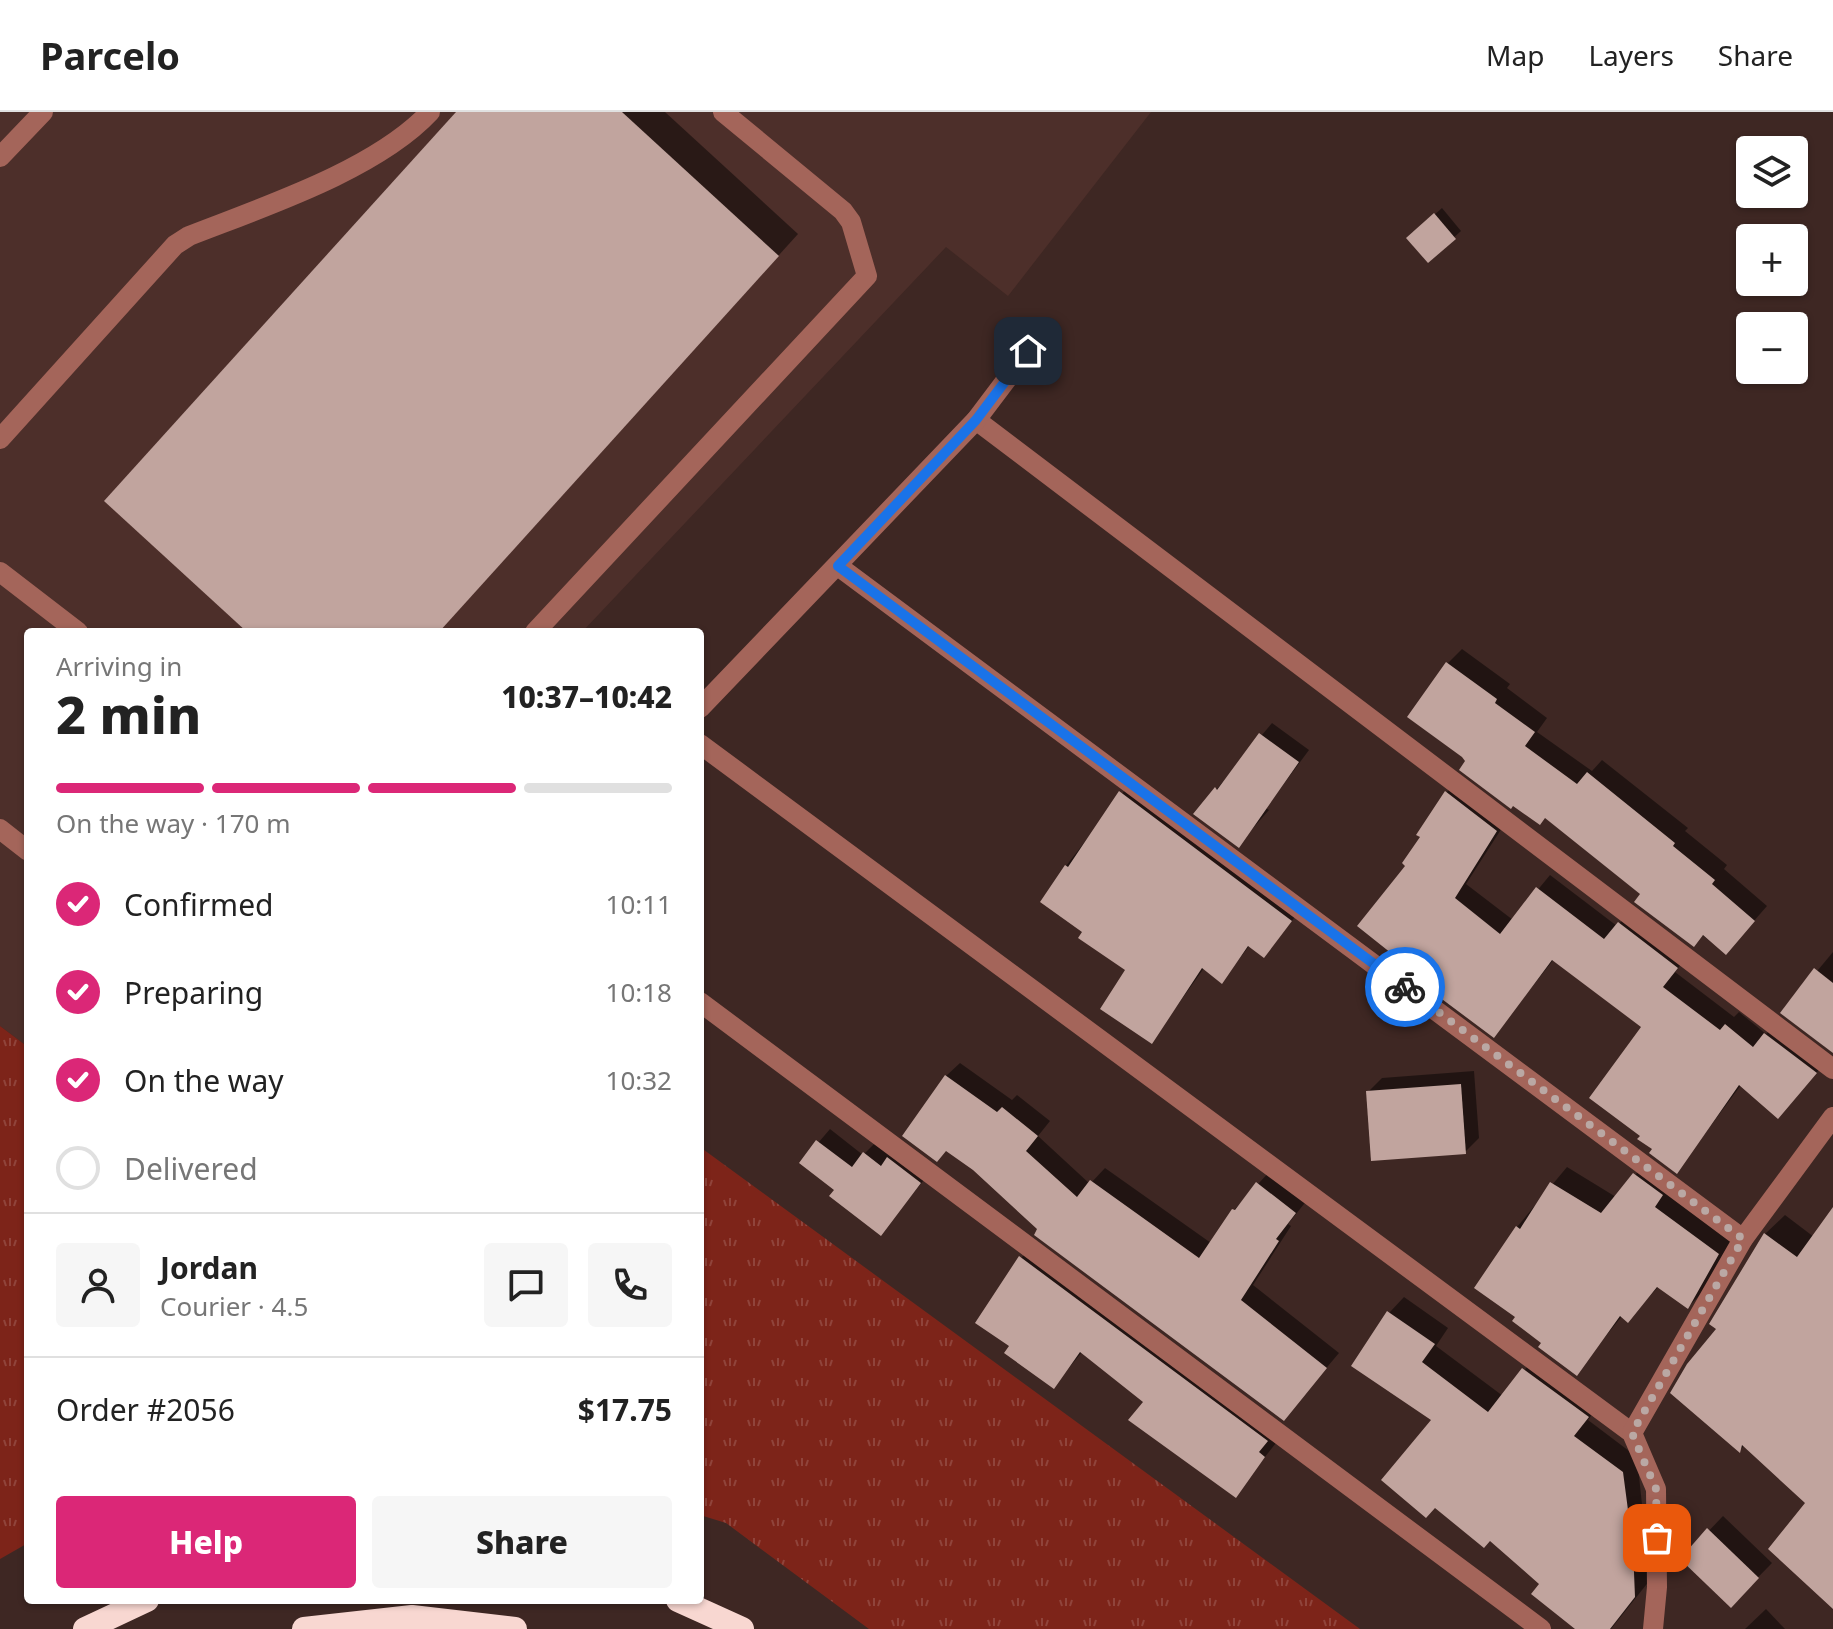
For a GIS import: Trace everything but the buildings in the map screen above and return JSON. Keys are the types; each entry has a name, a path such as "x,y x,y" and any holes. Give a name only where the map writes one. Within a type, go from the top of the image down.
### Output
{"highway":[{"path":"85,1629 138,1604"},
{"path":"687,1604 742,1629"},
{"path":"304,1629 412,1617 515,1629"}],"street":[{"path":"0,157 43,112"},
{"path":"0,439 175,245 189,236 310,189 413,130 430,112"},
{"path":"539,628 867,276 851,222 843,211 723,112"},
{"path":"704,704 976,420 1028,351"},
{"path":"976,420 1833,1069"},
{"path":"838,566 1743,1239"},
{"path":"0,572 73,628"},
{"path":"704,747 1632,1433 1656,1489 1657,1587 1653,1629"},
{"path":"0,829 24,848"},
{"path":"704,1005 1541,1629"},
{"path":"1632,1433 1743,1239 1833,1117"}],"shaded area":[{"path":"0,112 1151,112 1008,296 946,247 586,628 24,628 24,1044 0,1026"}],"green space":[{"path":"0,1026 24,1044 24,1545 0,1559"},
{"path":"704,1150 1360,1629 869,1629 726,1523 704,1516"}],"way so far":[{"path":"1405,987 1743,1239 1632,1433 1656,1489 1657,1538"}],"route":[{"path":"1028,351 976,420 838,566 1405,987"}]}
